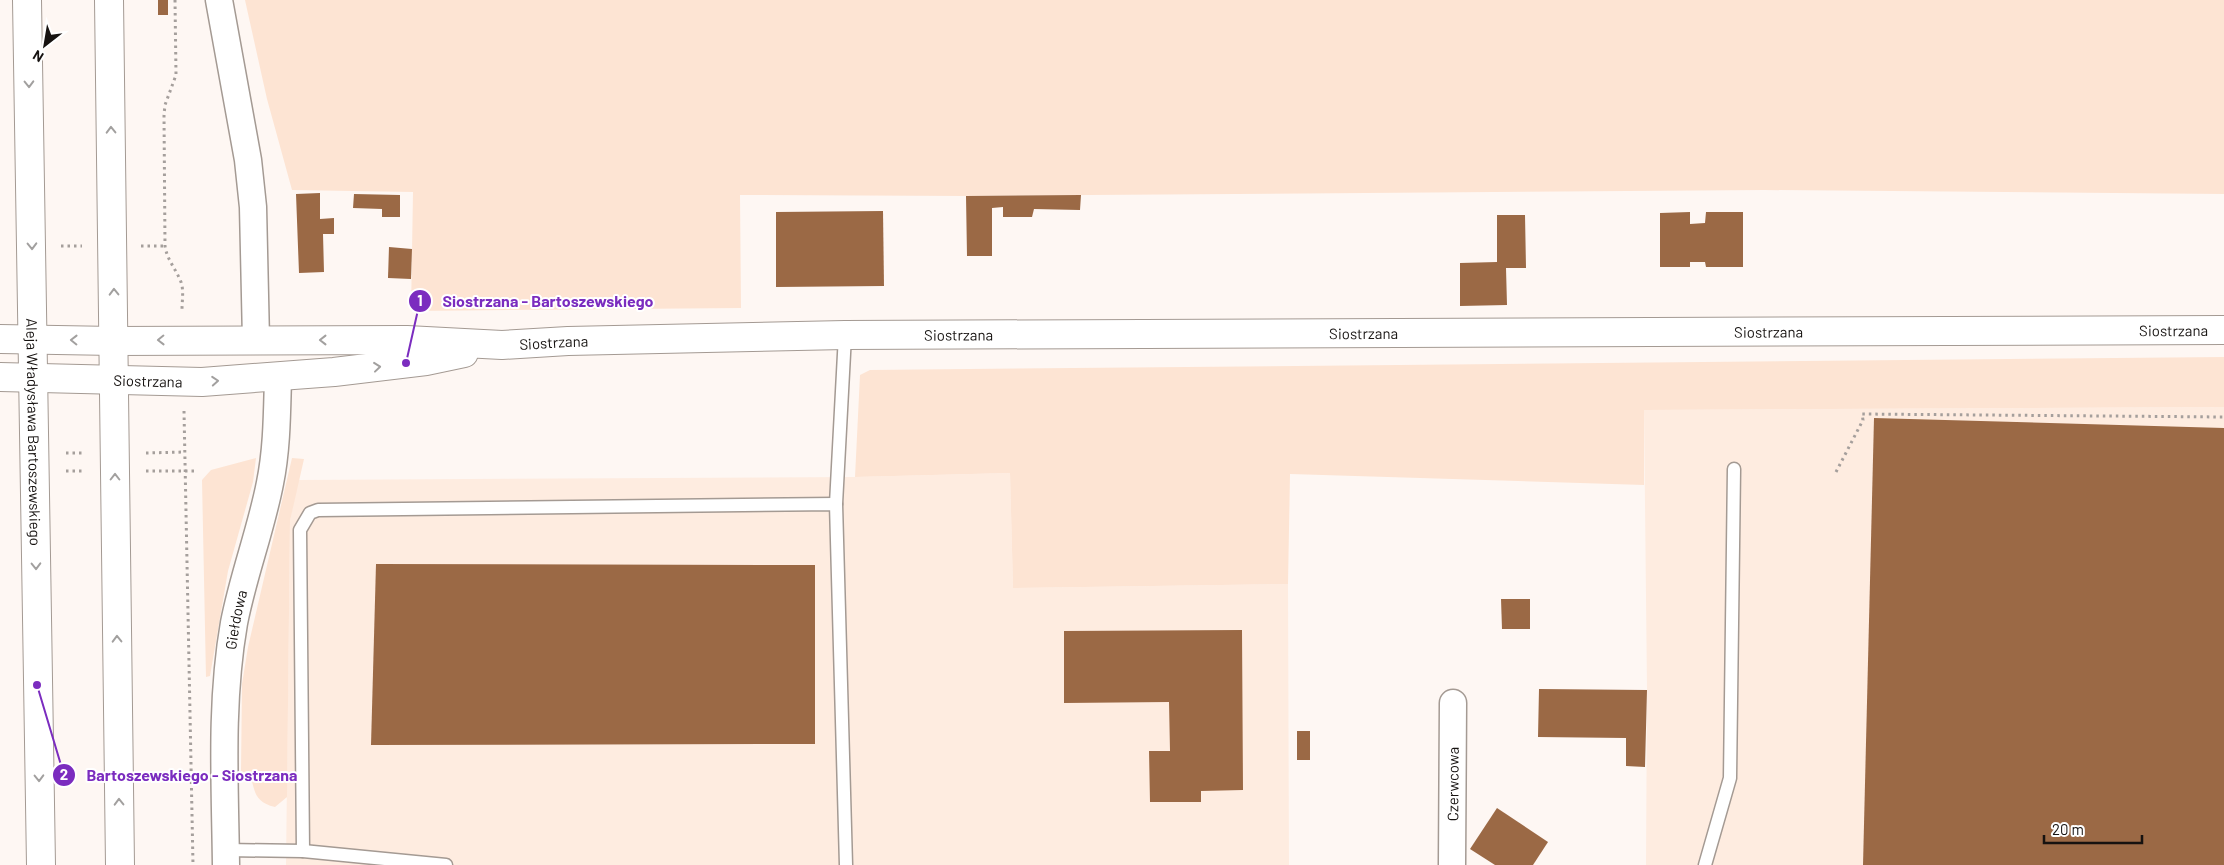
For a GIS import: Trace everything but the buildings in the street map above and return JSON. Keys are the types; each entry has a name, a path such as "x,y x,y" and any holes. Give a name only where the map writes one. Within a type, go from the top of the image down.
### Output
{"street":[{"name":"Aleja Władysława Bartoszewskiego","path":"27,0 41,865"},
{"path":"109,0 120,865"},
{"path":"219,0 248,160 253,208 256,340"},
{"name":"Siostrzana","path":"0,339 114,341 181,339 407,340 502,345 568,341 845,335 2224,330"},
{"name":"Siostrzana","path":"0,377 114,379 183,383 278,377 426,361 502,345"},
{"name":"Giełdowa","path":"226,857 224,718 227,670 235,621 270,483 275,447 278,377"},
{"name":"Czerwcowa","path":"1452,865 1453,703"}],"lane":[{"path":"845,335 836,504 846,865"},
{"path":"1705,865 1730,778 1734,469"},
{"path":"303,851 300,530 310,513 318,510 836,504"},
{"path":"226,857 303,851 446,865"}],"path":[{"path":"175,0 176,75 165,104 166,246 167,257 181,281 183,290 181,339"},
{"path":"183,383 193,865"},
{"path":"1836,472 1863,420 1862,414 2224,417"}],"shaded area":[{"path":"245,0 2224,0 2224,194 1764,190 966,196 740,195 741,308 411,311 413,192 292,190 267,99"},
{"path":"2224,357 2224,407 1644,410 1644,485 1290,474 1288,584 1013,588 1010,473 855,477 860,375 870,370"},
{"path":"2224,407 2224,865 1646,865 1647,690 1644,410"},
{"path":"256,458 253,482 228,571 210,676 206,677 202,480 211,470"},
{"path":"292,458 304,459 290,521 287,797 275,807 260,800 255,793 251,777 241,771 242,684 248,647"},
{"path":"1010,473 1013,588 1288,584 1289,865 286,865 290,521 298,480 855,477"}],"place":[{"name":"Siostrzana - Bartoszewskiego","path":"406,363"},
{"name":"Bartoszewskiego - Siostrzana","path":"37,685"}]}
